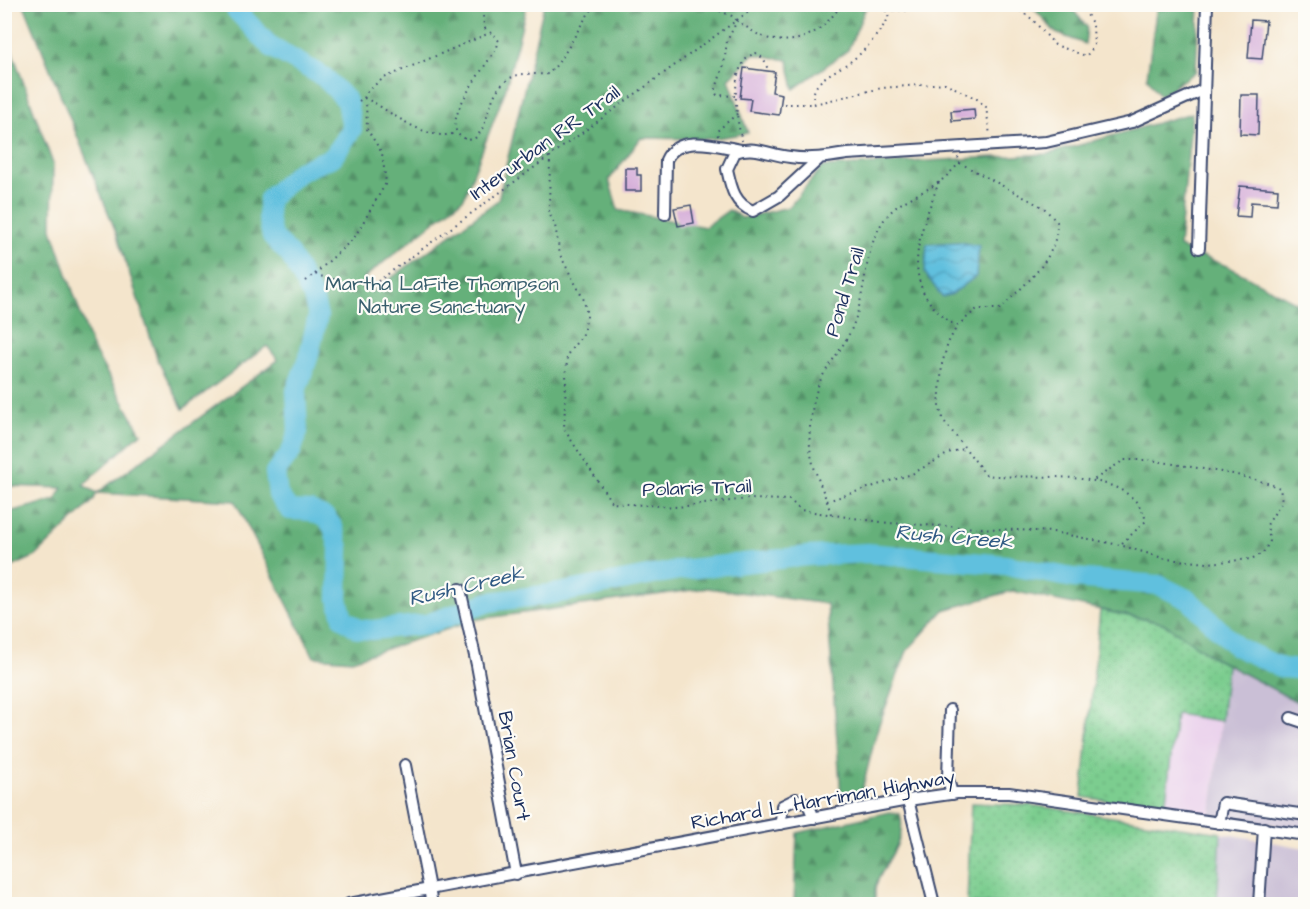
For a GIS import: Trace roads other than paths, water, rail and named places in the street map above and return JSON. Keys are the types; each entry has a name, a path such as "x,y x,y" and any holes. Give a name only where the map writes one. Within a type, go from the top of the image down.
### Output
{"street":[{"path":"1199,248 1207,4"},
{"path":"820,158 779,196 753,211 743,207 735,197 727,169 735,152 748,148 791,158 820,158 847,154 1046,142 1092,134 1132,122 1203,90"},
{"path":"665,214 666,160 669,153 677,146 693,143 742,150"},
{"name":"Brian Court","path":"460,590 477,665 516,874"},
{"path":"950,710 948,779 952,794"},
{"path":"1291,718 1305,723"},
{"path":"405,765 432,904"},
{"name":"Richard L. Harriman Highway","path":"349,904 908,800 952,794 1009,793 1305,835"},
{"path":"781,824 782,806 796,799 808,804 814,818"},
{"path":"908,800 934,904"},
{"path":"1219,823 1223,803 1305,815"},
{"path":"1259,904 1264,828"}],"water":[{"path":"959,242 979,246 976,276 952,294 942,297 925,273 927,244"}],"waterway":[{"name":"Rush Creek","path":"235,4 236,10 271,47 324,77 347,101 352,129 333,157 300,171 269,198 268,217 272,236 290,255 313,297 318,316 308,358 296,391 298,432 291,452 275,473 278,495 290,510 311,511 327,519 333,527 339,548 338,599 343,618 358,629 372,630 427,624 489,602 559,593 679,570 807,556 867,553 1006,565 1073,578 1159,585 1189,600 1237,647 1282,668 1306,670"}],"park label":[{"name":"Martha LaFite Thompson Nature Sanctuary","path":"442,296"}]}
